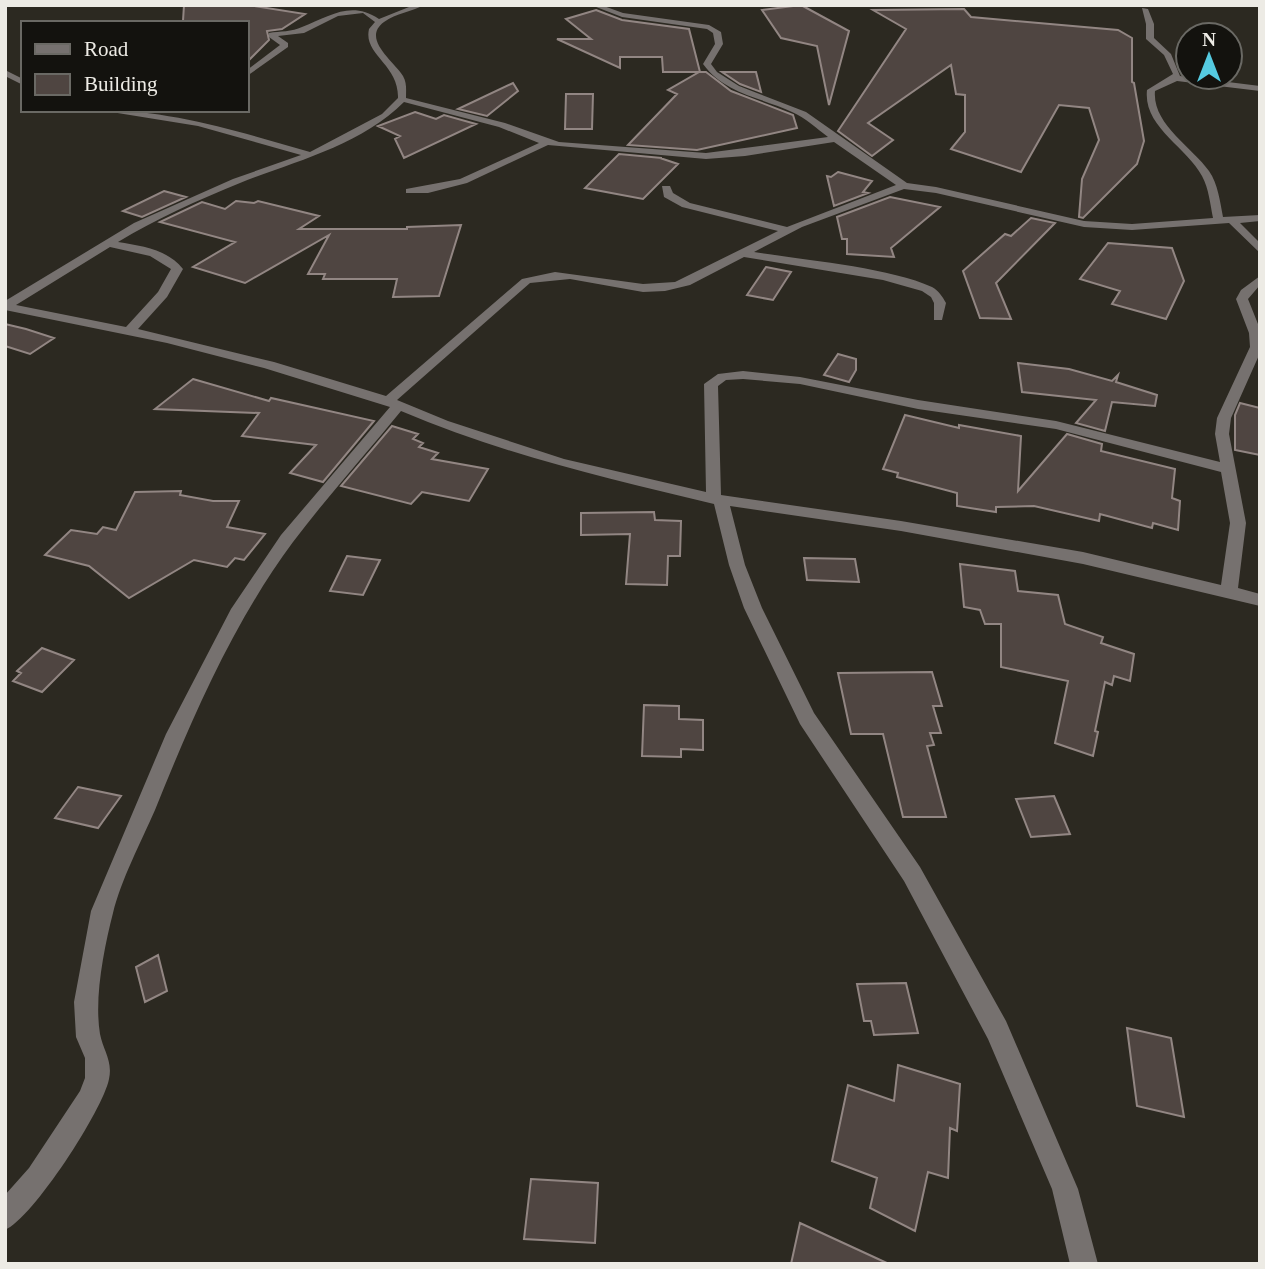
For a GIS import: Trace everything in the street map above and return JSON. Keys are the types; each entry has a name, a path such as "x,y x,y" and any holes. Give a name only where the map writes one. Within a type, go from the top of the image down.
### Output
{"street":[{"path":"5,306 106,243 211,192 311,155 385,116 402,99 401,80 374,44 373,28 379,22 421,5"},
{"path":"594,5 622,15 709,27 717,32 719,44 707,64 717,76 800,113 904,186"},
{"path":"1144,9 1150,24 1150,39 1167,54 1174,68"},
{"path":"248,73 285,44 272,35 301,31 335,14 351,10 365,11 379,22"},
{"path":"5,72 21,82"},
{"path":"1174,78 1151,90 1150,99 1157,116 1205,173 1224,219 1260,250"},
{"path":"402,99 519,130 546,143 706,156 745,153 835,139"},
{"path":"118,112 200,123 311,155"},
{"path":"410,191 424,191 495,170 546,143"},
{"path":"5,1216 38,1177 90,1098 97,1078 97,1057 88,1037 86,1002 102,911 176,734 237,614 287,539 393,403 526,281 543,274 561,274 642,288 668,287 706,275 788,230 882,192 904,186 936,190 1084,224 1132,226 1260,218"},
{"path":"666,188 668,195 686,205 788,230"},
{"path":"106,243 159,256 172,262 177,269 173,280 154,306 129,331"},
{"path":"743,254 884,277 926,289 936,295 940,303 938,317"},
{"path":"1229,590 1238,523 1222,434 1224,418 1256,347 1257,338 1242,299 1245,292 1260,279"},
{"path":"5,306 129,331 270,365 393,403 443,424 561,463 717,499 901,526 1083,558 1229,590 1260,600"},
{"path":"1084,1264 1065,1189 997,1030 912,874 807,718 752,608 717,499 711,384 717,377 728,375 776,377 899,402 1059,426 1227,469"}],"building":[{"path":"184,5 248,5 305,14 282,29 267,31 269,40 248,61 248,21 183,21"},
{"path":"801,5 849,31 829,105 817,46 781,38 762,10"},
{"path":"964,9 971,17 1118,30 1132,38 1132,82 1144,141 1137,164 1083,218 1079,217 1082,179 1099,140 1089,108 1059,105 1021,172 951,149 965,132 965,95 956,94 951,65 868,123 893,140 872,156 838,131 906,29 873,10"},
{"path":"596,10 622,20 689,29 700,72 706,72 731,91 793,115 797,128 697,150 628,145 677,94 668,90 699,72 663,72 662,57 620,57 620,68 557,39 591,39 566,19"},
{"path":"722,72 756,72 761,92 740,84"},
{"path":"513,83 518,91 487,116 458,109"},
{"path":"566,94 593,94 592,129 565,129"},
{"path":"415,112 436,119 444,115 476,124 404,158 395,139 400,136 378,126"},
{"path":"619,154 662,158 678,164 643,199 585,188"},
{"path":"838,172 872,181 863,192 868,193 834,206 827,176 831,177"},
{"path":"164,191 186,197 142,217 123,211"},
{"path":"890,197 940,207 891,248 894,257 847,254 847,239 842,239 837,217"},
{"path":"236,201 258,201 319,216 299,229 407,229 461,225 439,296 393,297 397,279 323,279 325,274 308,274 329,235 245,283 193,267 235,242 160,222 202,202 225,209"},
{"path":"1031,218 1055,223 996,283 1011,319 980,318 963,271 1005,234 1011,236"},
{"path":"1108,243 1172,248 1184,281 1166,319 1112,304 1120,291 1080,279"},
{"path":"766,267 791,272 773,300 747,295"},
{"path":"5,324 54,338 30,354 5,346"},
{"path":"838,354 856,359 856,370 849,382 824,375"},
{"path":"1018,363 1069,369 1112,381 1118,375 1116,382 1157,395 1155,406 1112,402 1105,431 1076,423 1096,400 1022,392"},
{"path":"193,379 269,401 271,398 374,421 323,482 290,473 316,445 242,436 259,413 155,409"},
{"path":"1240,403 1260,408 1260,455 1235,450 1235,415"},
{"path":"905,415 959,428 959,425 1021,436 1018,491 1067,434 1102,444 1101,451 1175,469 1172,498 1180,501 1178,530 1153,523 1152,528 1100,514 1099,521 1034,506 996,507 996,512 957,506 957,493 897,477 898,473 883,469"},
{"path":"392,426 418,434 413,439 423,443 419,447 438,453 432,459 488,469 469,501 422,492 411,504 341,486"},
{"path":"181,491 180,495 213,501 239,501 227,527 265,534 244,560 235,558 227,567 194,560 129,598 89,566 45,555 71,530 97,534 103,527 116,530 135,492"},
{"path":"654,512 655,520 681,521 680,556 668,556 667,585 626,584 630,534 581,535 581,513"},
{"path":"347,556 380,560 363,595 330,591"},
{"path":"804,558 855,559 859,582 807,580"},
{"path":"960,564 1015,571 1018,591 1058,595 1065,624 1103,637 1101,643 1134,654 1130,681 1114,676 1112,685 1105,682 1093,756 1055,743 1068,681 1001,667 1001,624 985,624 980,610 964,607"},
{"path":"42,648 74,660 42,692 13,681 21,673 17,671"},
{"path":"932,672 942,706 933,706 941,733 930,733 934,745 927,746 946,817 903,817 883,734 851,734 838,673"},
{"path":"644,705 679,706 679,719 703,720 703,750 681,749 681,757 642,756"},
{"path":"78,787 121,796 98,828 55,818"},
{"path":"1054,796 1070,834 1031,837 1016,799"},
{"path":"158,955 167,991 145,1002 136,967"},
{"path":"906,983 918,1033 874,1035 871,1021 864,1021 857,984"},
{"path":"1127,1028 1171,1038 1184,1117 1137,1106"},
{"path":"898,1065 960,1084 957,1131 950,1128 948,1178 928,1172 915,1231 870,1208 877,1178 832,1161 848,1085 894,1101"},
{"path":"531,1179 598,1183 595,1243 524,1239"},
{"path":"800,1223 889,1264 791,1264"}]}
